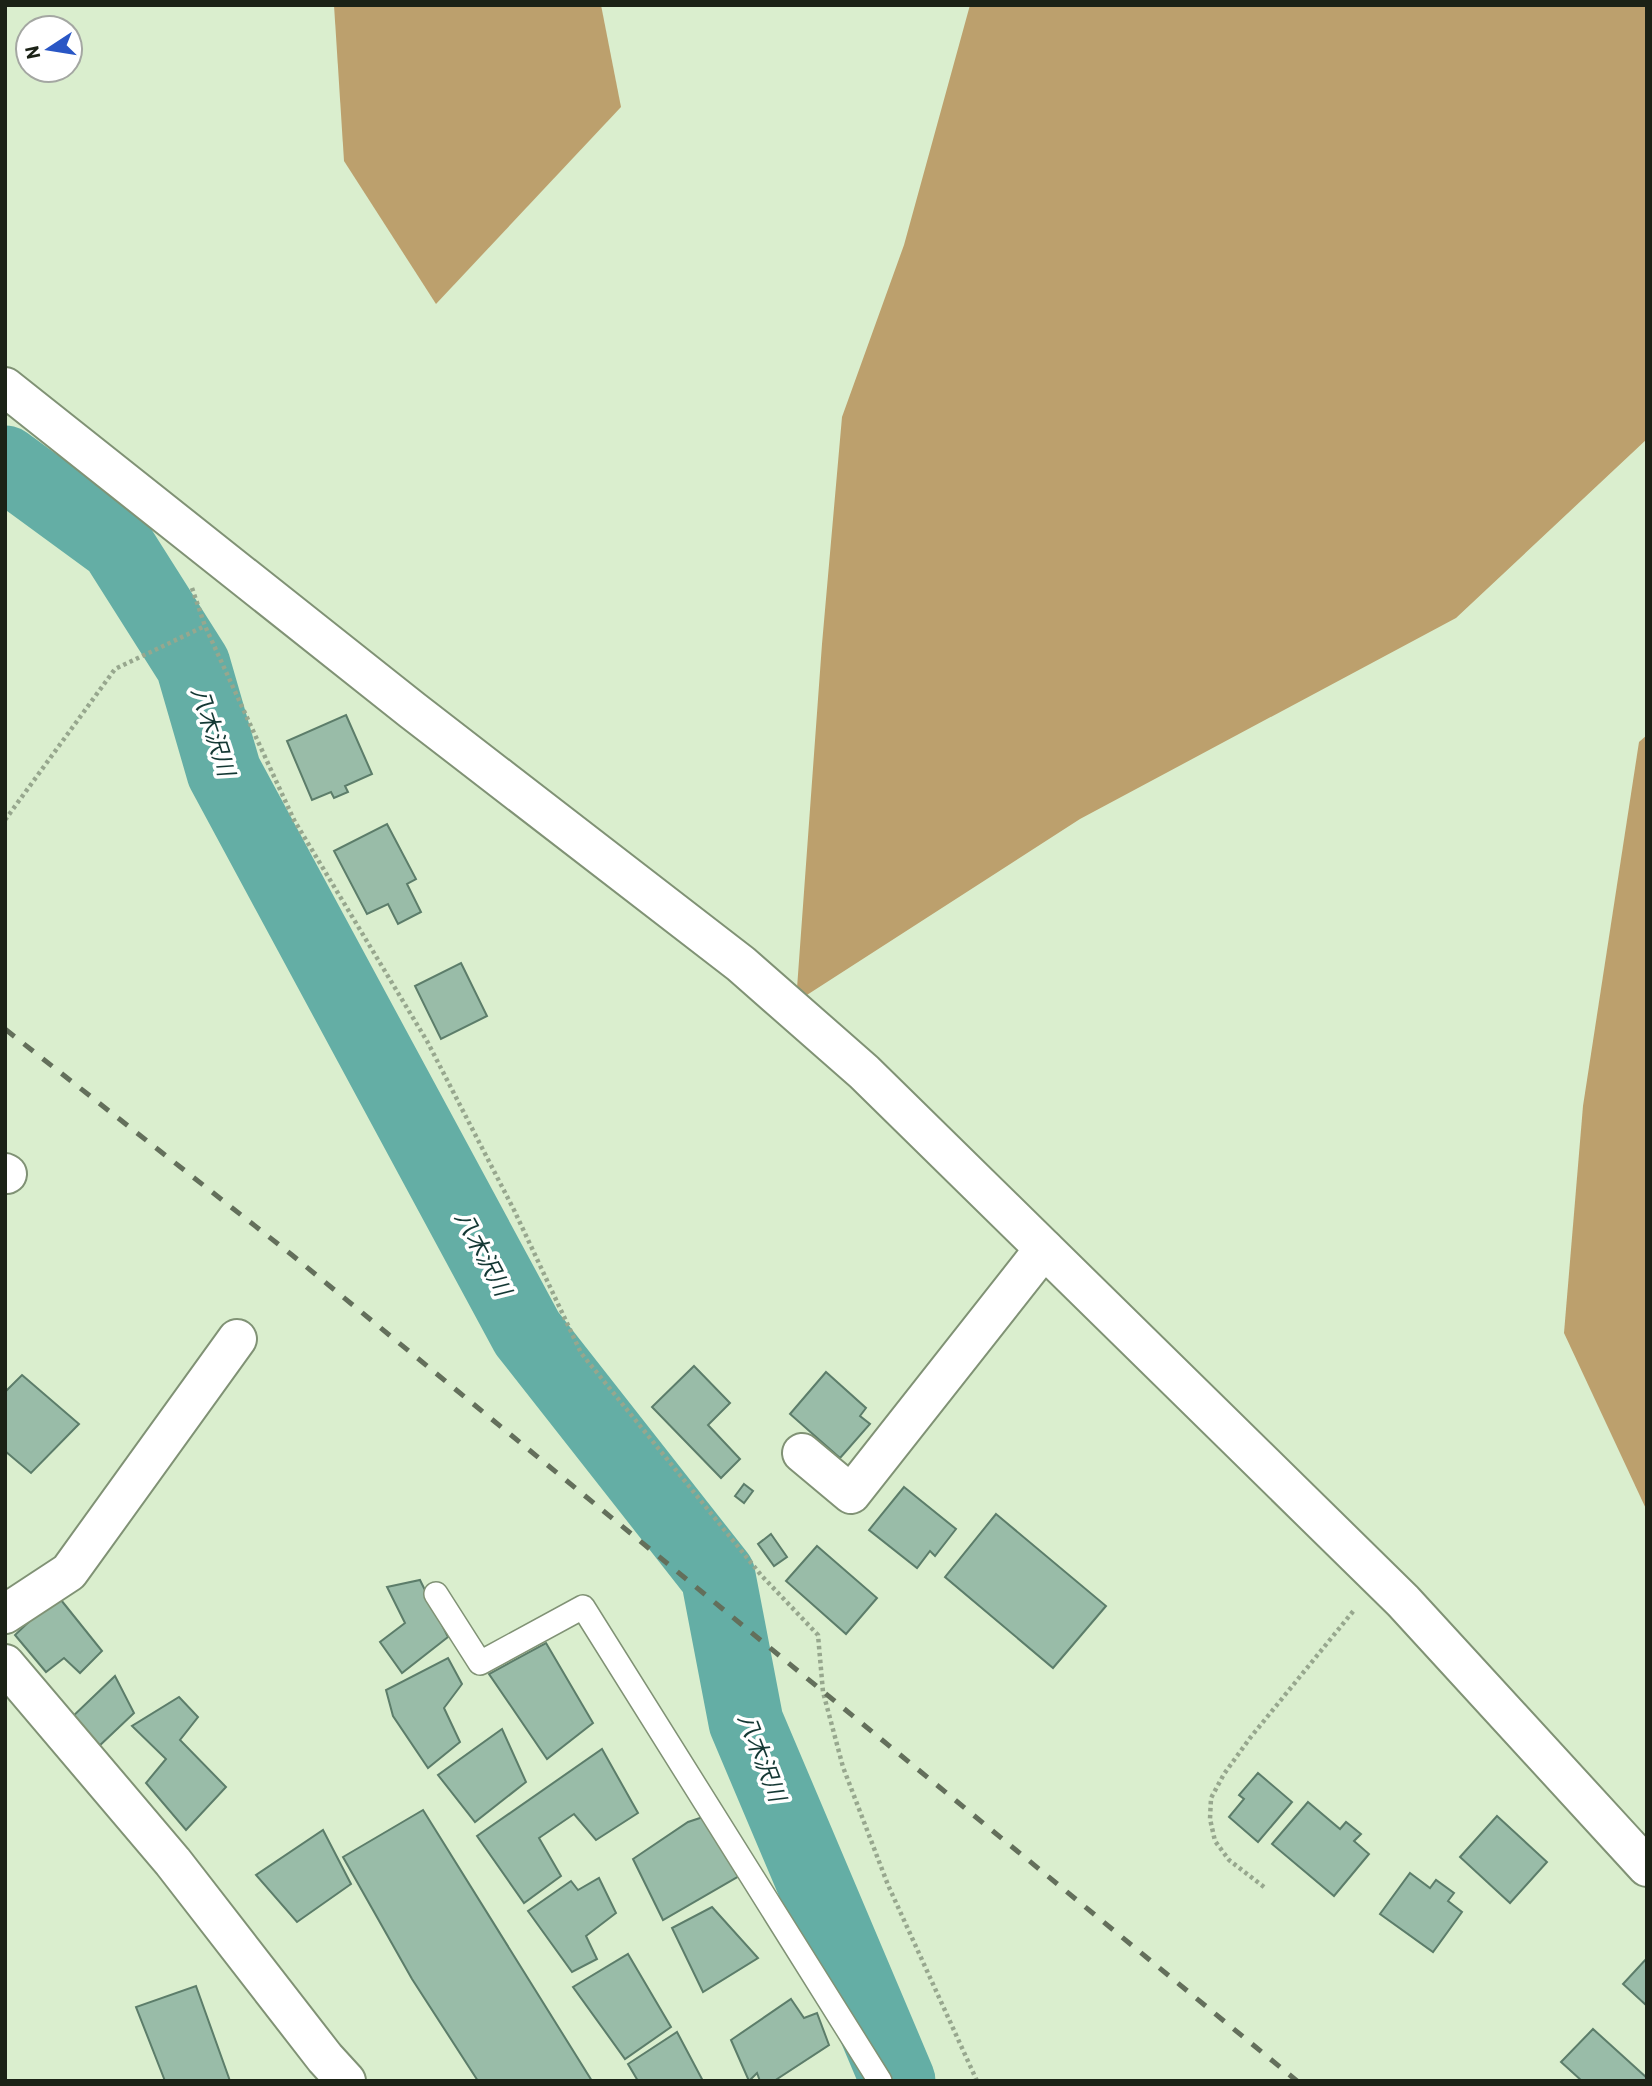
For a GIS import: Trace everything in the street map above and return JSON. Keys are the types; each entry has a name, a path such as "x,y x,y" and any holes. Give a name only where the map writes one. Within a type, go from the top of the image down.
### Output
{"street":[{"path":"5,387 412,710 741,964 864,1072 1403,1601 1647,1867"},
{"path":"802,1452 851,1494 1044,1249"},
{"path":"5,1614 69,1572 237,1339"},
{"path":"5,1664 173,1862 325,2058 346,2081"}],"lane":[{"path":"436,1594 480,1663 583,1607 880,2081"}],"path":[{"path":"192,535 190,584 205,626 293,820 427,1041 514,1210 581,1353 761,1575 818,1635 823,1692 843,1766 888,1885 977,2081"},
{"path":"5,820 115,669 205,626"},
{"path":"1264,1887 1229,1860 1215,1841 1210,1819 1211,1798 1224,1774 1250,1738 1359,1604"}],"shaded area":[{"path":"334,5 601,5 621,107 436,304 344,161"},
{"path":"970,5 1647,5 1647,439 1456,618 1080,819 796,1002 822,644 842,417 904,245"},
{"path":"1647,735 1647,1511 1564,1333 1583,1106 1639,742"}],"building":[{"path":"346,715 372,774 345,786 348,792 334,798 331,792 312,800 287,741"},
{"path":"387,824 416,879 407,884 421,912 398,924 388,904 367,914 334,851"},
{"path":"461,963 487,1016 441,1039 415,986"},
{"path":"694,1366 730,1403 708,1425 740,1459 721,1478 652,1407"},
{"path":"826,1372 866,1408 860,1416 870,1424 840,1458 790,1414"},
{"path":"22,1375 79,1424 31,1473 5,1451 5,1392"},
{"path":"744,1484 753,1491 744,1503 735,1496"},
{"path":"904,1487 956,1529 935,1556 930,1551 917,1568 869,1530"},
{"path":"996,1514 1106,1606 1053,1668 945,1577"},
{"path":"771,1534 787,1557 774,1566 758,1544"},
{"path":"817,1546 877,1598 846,1634 786,1581"},
{"path":"420,1580 448,1637 402,1673 380,1642 405,1623 387,1587"},
{"path":"57,1595 102,1651 80,1673 64,1658 46,1672 15,1635"},
{"path":"546,1643 593,1723 547,1759 489,1674"},
{"path":"448,1658 462,1684 444,1708 460,1742 428,1768 393,1716 386,1690"},
{"path":"115,1676 134,1713 97,1748 70,1719"},
{"path":"179,1697 198,1717 180,1740 226,1787 186,1830 146,1783 166,1759 132,1726"},
{"path":"502,1729 526,1782 475,1822 438,1775"},
{"path":"602,1749 638,1813 596,1840 574,1814 539,1838 561,1876 524,1903 477,1836"},
{"path":"1258,1773 1292,1802 1258,1842 1229,1817 1244,1799 1239,1795"},
{"path":"1308,1802 1340,1829 1346,1822 1361,1834 1354,1841 1369,1854 1334,1896 1272,1844"},
{"path":"423,1810 592,2081 478,2081 412,1979 343,1857"},
{"path":"706,1816 739,1876 663,1920 633,1859 688,1822"},
{"path":"1497,1816 1547,1862 1510,1903 1460,1857"},
{"path":"323,1830 351,1884 297,1922 256,1875"},
{"path":"1410,1873 1430,1888 1436,1880 1454,1893 1448,1901 1462,1912 1433,1952 1380,1914"},
{"path":"599,1878 616,1913 586,1936 597,1959 572,1972 528,1911 571,1881 578,1890"},
{"path":"712,1907 758,1958 703,1992 672,1928"},
{"path":"628,1954 671,2027 625,2059 573,1987"},
{"path":"1647,1958 1647,2006 1623,1984"},
{"path":"196,1986 230,2081 165,2081 136,2007"},
{"path":"791,1999 804,2018 817,2013 829,2045 774,2081 760,2081 757,2073 749,2081 731,2040"},
{"path":"1593,2029 1647,2078 1647,2081 1582,2081 1561,2062"},
{"path":"677,2032 703,2081 638,2081 628,2064"}],"waterway":[{"name":"八木沢川","path":"5,463 117,545 193,665 224,772 527,1333 718,1576 746,1722 898,2081"}],"railway":[{"path":"5,1029 292,1255 1297,2081"}]}
